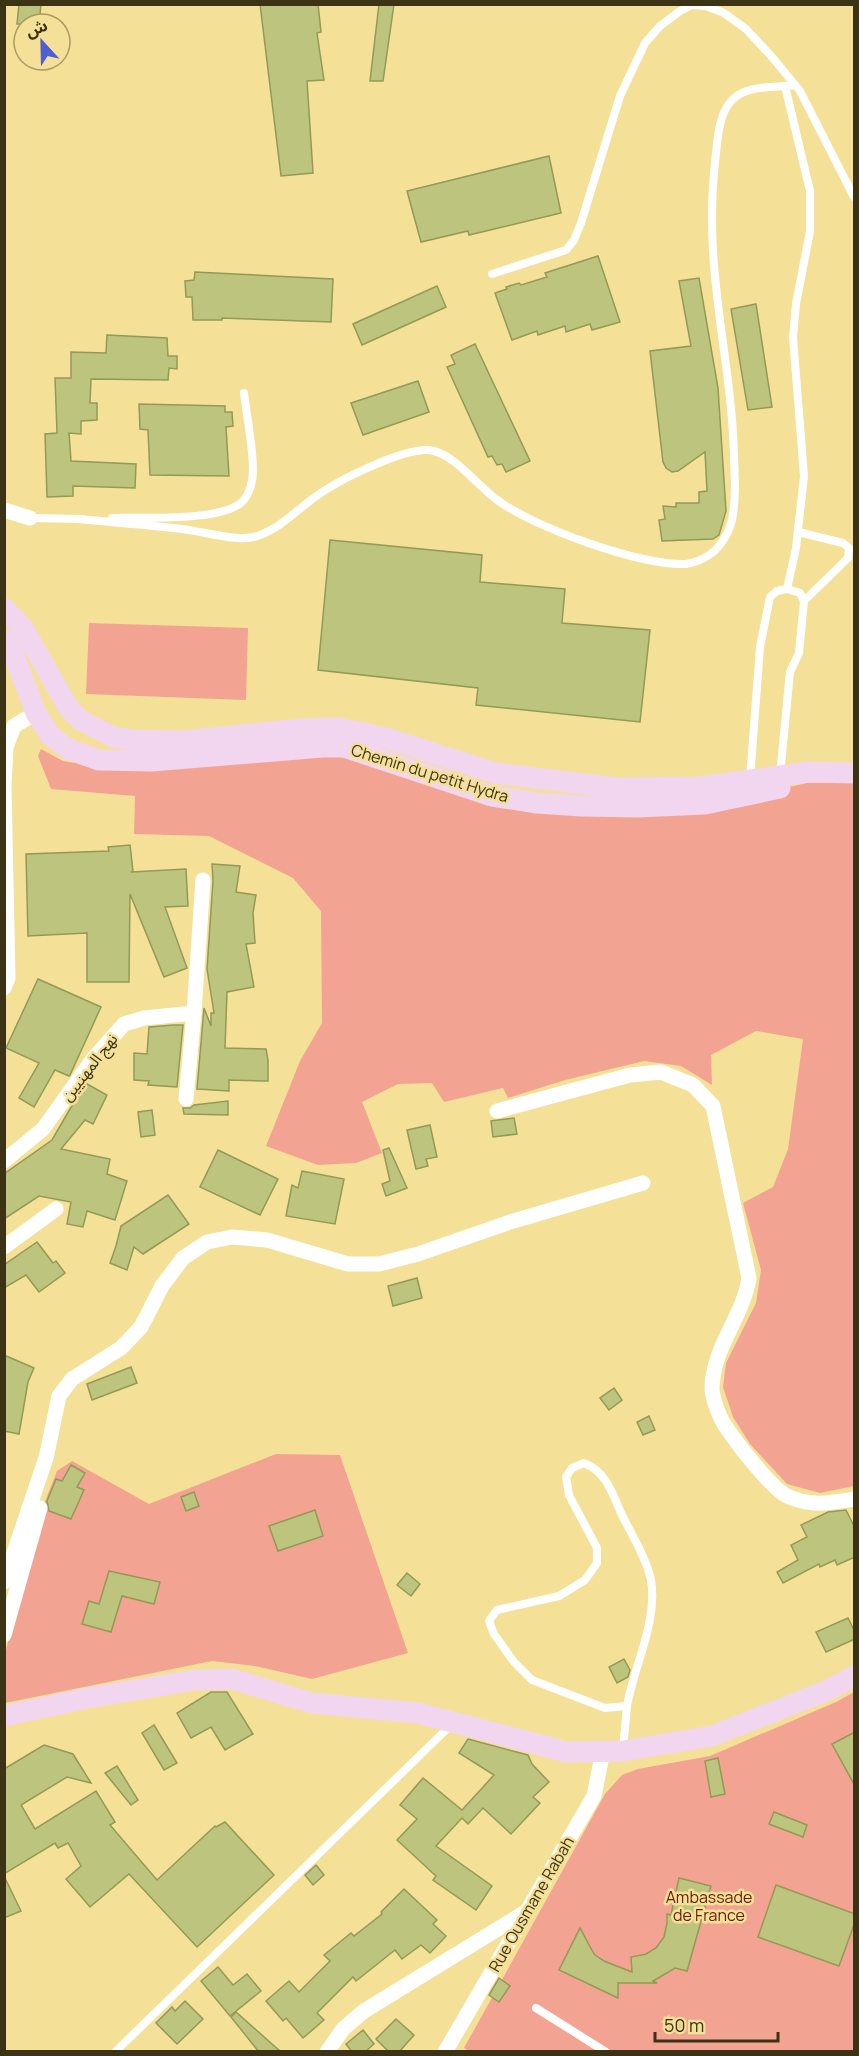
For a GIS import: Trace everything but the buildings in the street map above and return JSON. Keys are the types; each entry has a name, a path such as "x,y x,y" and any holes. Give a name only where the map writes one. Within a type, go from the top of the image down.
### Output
{"main road":[{"name":"Chemin du petit Hydra","path":"4,608 24,628 68,707 80,720 113,737 133,740 183,741 300,729 340,728 386,738 495,773 521,778 617,788 749,789"},
{"name":"Chemin du petit Hydra","path":"4,639 12,651 36,713 50,735 68,749 99,760 152,761 344,747 492,796 537,803 638,807 705,804 808,772 855,773"},
{"path":"4,1716 87,1698 194,1680 232,1679 312,1703 418,1713 567,1752 613,1751 712,1736 828,1690 855,1676"}],"street":[{"path":"4,510 30,518"},
{"path":"4,988 8,978 4,785 6,747 14,726 36,713"},
{"path":"186,1099 195,1013 203,880"},
{"name":"نهج المهنيين","path":"4,1161 43,1129 93,1059 124,1024 144,1018 195,1013"},
{"path":"497,1110 630,1074 661,1072 693,1084 713,1106 749,1278 746,1294 717,1355 712,1392 723,1423 767,1480 787,1496 819,1505 855,1499"},
{"path":"4,1635 39,1509 46,1458 59,1396 72,1379 121,1348 141,1327 162,1286 183,1258 207,1242 232,1237 267,1240 348,1264 378,1264 418,1254 510,1222 643,1184"},
{"path":"4,1247 56,1209"},
{"path":"4,1582 46,1458"},
{"name":"Rue Ousmane Rabah","path":"445,2052 594,1796 613,1751"},
{"path":"327,2052 344,2029 363,2011 527,1912"}],"lane":[{"path":"492,274 566,250 574,240 620,96 645,43 660,26 680,11 693,6 706,6 723,13 746,29 795,85 855,197"},
{"path":"78,519 182,529 245,539 258,536 279,525 335,485 398,455 416,450 431,450 444,454 497,501 529,519 572,536 610,550 661,562 689,564 710,555 722,542 732,522 735,491 733,420 713,252 712,180 719,131 724,112 732,100 743,92 758,88 795,85"},
{"path":"785,86 810,191 810,231 796,304 793,338 804,476 798,532 787,589"},
{"path":"30,518 78,519 205,515 228,510 243,501 250,488 253,471 244,393"},
{"path":"798,532 843,543 849,548 851,559 804,601"},
{"path":"749,789 760,647 770,597 777,591 787,589 800,593 804,601 799,653 790,672 780,781"},
{"path":"613,1751 627,1706 631,1684 646,1637 652,1599 651,1580 608,1484 596,1468 584,1463 572,1468 566,1477 569,1495 597,1548 597,1563 585,1580 559,1596 497,1610 489,1621 494,1634 514,1662 532,1680 605,1707 627,1706"},
{"path":"116,2052 454,1722"},
{"path":"536,2008 606,2052"}],"green space":[{"path":"89,623 248,628 246,700 86,694"},
{"path":"41,749 63,761 88,765 321,750 553,805 752,795 807,783 854,782 854,1486 820,1493 787,1484 750,1444 733,1417 723,1387 726,1363 756,1303 761,1270 743,1203 773,1187 788,1149 803,1039 756,1031 711,1055 712,1085 681,1066 644,1061 565,1080 508,1098 503,1088 444,1102 432,1083 398,1084 362,1102 382,1153 356,1163 318,1165 266,1146 300,1061 322,1023 321,911 293,878 209,836 134,834 135,796 51,789 38,756"},
{"path":"276,1454 340,1455 408,1653 312,1679 255,1666 212,1661 5,1703 5,1654 42,1509 57,1471 72,1461 149,1504"},
{"name":"Ambassade de France","path":"854,1692 854,2051 471,2052 464,2048 605,1794 622,1775 638,1769 710,1756 836,1702"}]}
